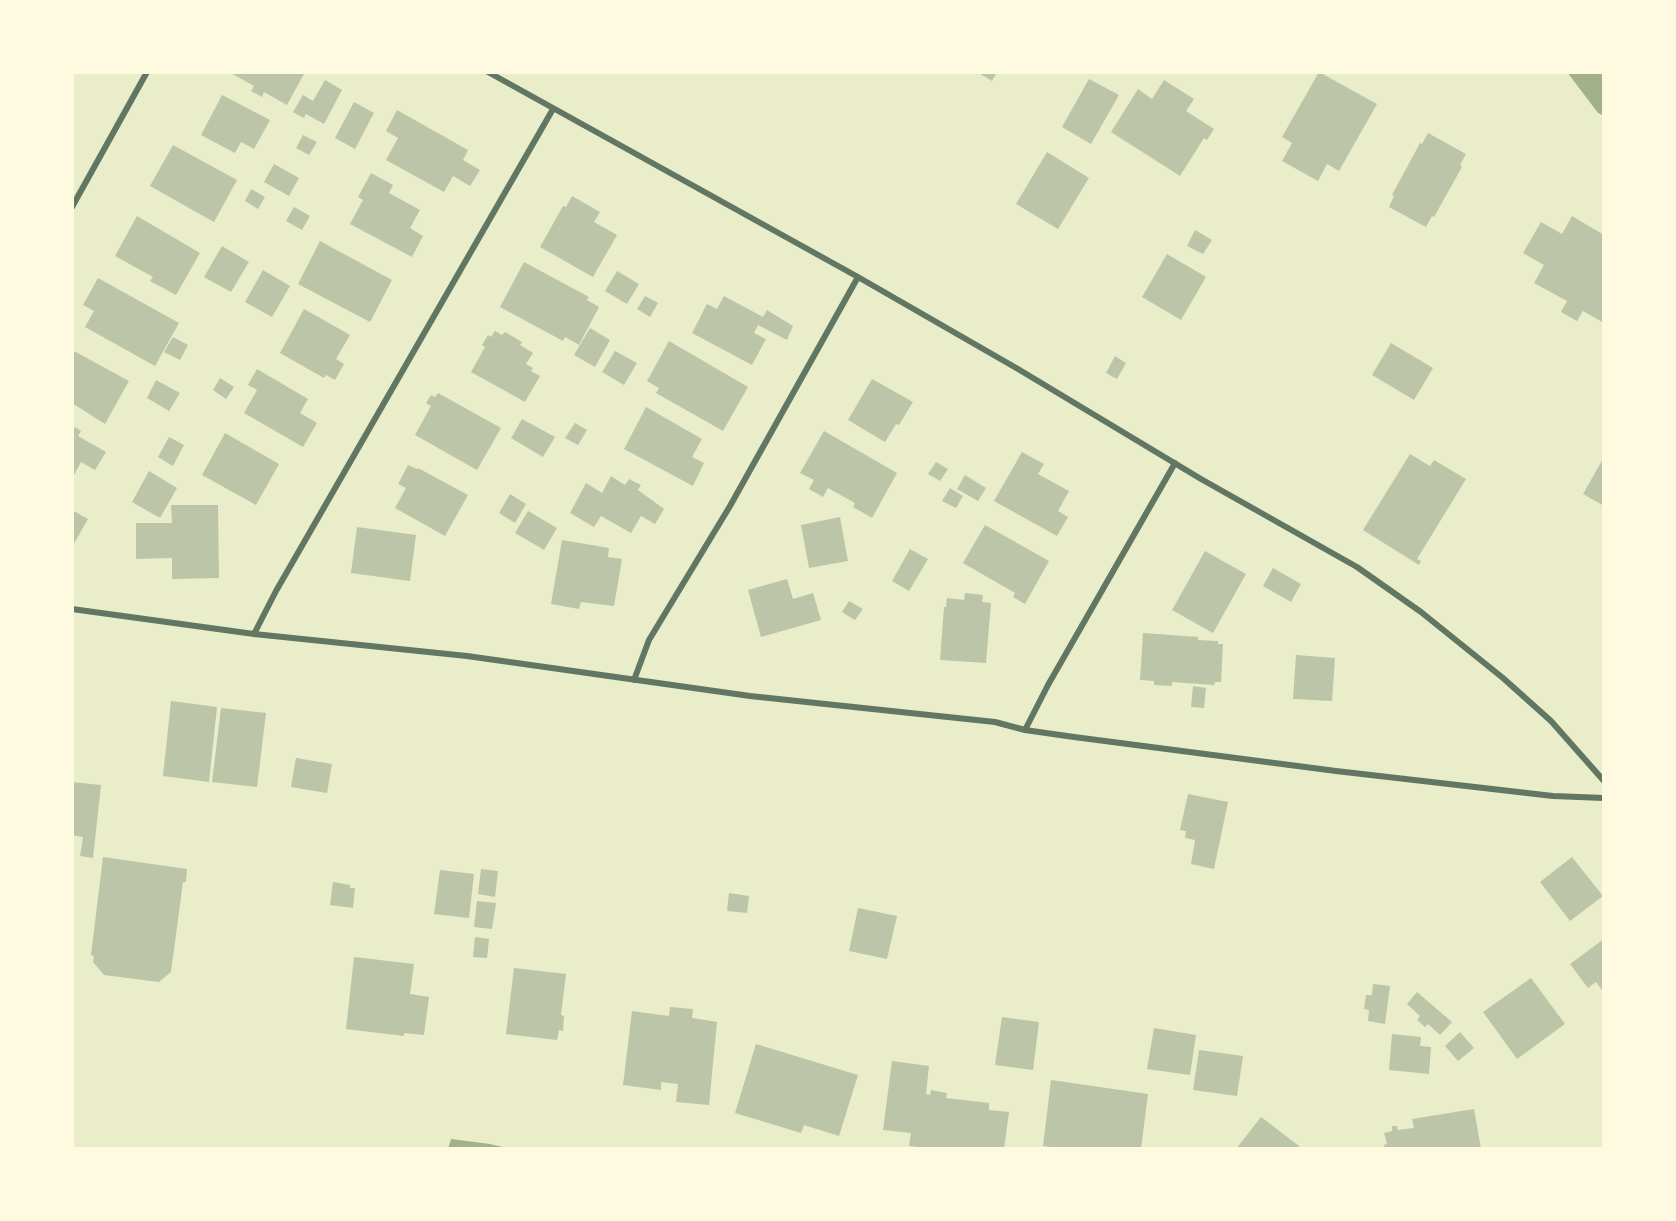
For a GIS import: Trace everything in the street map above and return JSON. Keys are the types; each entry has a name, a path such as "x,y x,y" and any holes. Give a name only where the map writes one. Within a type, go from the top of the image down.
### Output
{"street":[{"path":"72,207 147,72"},
{"path":"488,72 858,277 1357,567 1421,612 1503,678 1540,711 1604,781"},
{"path":"254,634 276,591 553,109"},
{"path":"634,680 649,640 730,506 858,277"},
{"path":"1025,730 1048,685 1175,463"},
{"path":"72,609 254,634 455,655 773,698 995,722 1025,730 1336,771 1553,796 1604,798"}],"shaded area":[{"path":"1567,72 1604,72 1604,116 1598,113"},
{"path":"451,1139 490,1144 511,1149 448,1149"}],"building":[{"path":"229,72 305,72 287,105 264,92 262,97 251,91 254,86"},
{"path":"977,72 997,72 992,81"},
{"path":"1319,72 1377,104 1339,171 1327,164 1318,181 1282,161 1292,143 1282,137"},
{"path":"1089,79 1119,95 1091,144 1062,127"},
{"path":"325,80 342,90 324,124 306,114 304,118 293,112 303,95 313,101"},
{"path":"1164,80 1194,99 1186,111 1214,129 1207,140 1204,138 1180,176 1111,132 1138,89 1152,99"},
{"path":"222,95 270,120 254,149 241,142 235,153 201,135"},
{"path":"354,102 374,113 355,149 335,138"},
{"path":"397,110 468,150 463,160 480,170 470,186 453,176 444,192 386,160 398,138 386,131"},
{"path":"1428,133 1466,154 1460,165 1462,167 1426,227 1389,207 1394,196 1392,195 1420,143 1422,144"},
{"path":"303,135 317,142 309,155 296,148"},
{"path":"173,145 237,180 214,222 150,186"},
{"path":"1047,152 1089,178 1058,229 1016,204"},
{"path":"274,164 299,178 289,196 264,182"},
{"path":"371,173 393,185 389,193 420,210 410,228 423,236 412,257 350,224 363,200 358,197"},
{"path":"251,189 265,197 258,209 245,201"},
{"path":"572,196 600,212 594,222 617,235 593,277 540,247 563,206 566,207"},
{"path":"294,207 310,216 302,230 286,221"},
{"path":"137,216 200,253 176,295 150,281 153,277 115,256"},
{"path":"1572,216 1604,235 1604,323 1583,311 1577,321 1561,312 1567,301 1534,283 1544,265 1523,253 1541,222 1562,234"},
{"path":"1195,230 1212,240 1203,254 1187,246"},
{"path":"320,241 392,280 370,322 298,284"},
{"path":"222,246 249,262 231,292 204,277"},
{"path":"1167,254 1206,277 1181,320 1142,297"},
{"path":"524,262 589,297 587,300 599,307 579,345 565,337 563,341 500,307"},
{"path":"263,270 290,286 272,317 245,302"},
{"path":"617,271 639,284 627,304 605,291"},
{"path":"98,278 179,323 155,366 85,327 94,311 83,305"},
{"path":"645,296 658,303 650,317 637,309"},
{"path":"724,296 763,317 767,310 793,326 787,340 758,325 754,333 766,339 752,365 692,333 707,304 717,309"},
{"path":"304,309 350,335 336,359 344,364 335,380 326,375 324,378 280,353"},
{"path":"590,328 610,340 595,367 574,355"},
{"path":"495,331 502,335 505,332 522,342 520,345 533,353 526,364 533,368 531,371 540,376 525,402 471,372 485,347 482,345 488,335 491,337"},
{"path":"173,337 188,345 180,360 164,352"},
{"path":"669,341 748,387 723,431 656,393 659,388 647,381"},
{"path":"1391,343 1433,368 1414,400 1372,375"},
{"path":"72,350 129,381 105,424 72,403"},
{"path":"615,351 637,363 624,385 602,372"},
{"path":"1115,356 1126,363 1117,379 1106,373"},
{"path":"257,369 308,399 300,413 317,423 303,447 244,413 257,390 248,385"},
{"path":"220,378 234,387 226,399 213,390"},
{"path":"872,379 913,402 885,442 848,420"},
{"path":"156,380 180,393 169,411 147,398"},
{"path":"438,393 501,428 477,470 415,435 431,406 426,403 431,395 435,397"},
{"path":"646,407 702,439 692,457 704,463 693,486 624,449"},
{"path":"522,419 555,437 543,457 511,438"},
{"path":"575,423 587,430 578,445 565,438"},
{"path":"75,427 81,431 78,436 106,452 95,470 81,462 72,479 72,432"},
{"path":"824,431 897,473 872,518 853,507 855,503 828,488 823,497 809,489 814,480 800,473"},
{"path":"225,433 279,464 256,505 202,475"},
{"path":"169,437 184,445 173,466 158,457"},
{"path":"1022,452 1044,464 1038,474 1069,491 1058,511 1068,517 1057,536 994,501"},
{"path":"1410,454 1430,466 1434,460 1466,479 1417,559 1421,561 1419,565 1363,530"},
{"path":"1604,457 1604,506 1583,494"},
{"path":"936,462 948,469 940,481 928,474"},
{"path":"408,465 468,495 445,536 395,508 406,488 398,484"},
{"path":"149,471 177,488 160,518 132,502"},
{"path":"965,475 986,488 978,501 957,489"},
{"path":"611,476 625,485 629,479 641,485 638,490 664,509 655,524 641,516 631,533 601,516 594,527 570,513 586,483 602,493"},
{"path":"950,488 963,496 956,508 942,501"},
{"path":"510,494 526,504 515,523 499,513"},
{"path":"171,505 218,505 219,578 172,579 172,558 136,559 136,523 172,523"},
{"path":"72,510 88,519 72,547"},
{"path":"528,511 557,528 544,550 515,533"},
{"path":"840,517 848,561 809,568 801,525"},
{"path":"985,525 1049,561 1025,604 1013,597 1015,593 963,563"},
{"path":"357,527 416,535 410,581 351,573"},
{"path":"562,540 609,548 608,557 622,559 614,606 581,602 579,609 551,604"},
{"path":"910,549 928,559 909,591 892,581"},
{"path":"1205,551 1246,574 1213,633 1172,610"},
{"path":"1273,568 1301,584 1291,602 1263,586"},
{"path":"787,579 793,599 813,593 821,620 761,637 748,590"},
{"path":"965,593 983,595 982,602 991,603 986,663 940,660 944,607 946,607 947,598 964,600"},
{"path":"849,601 863,609 855,620 842,612"},
{"path":"1143,633 1198,637 1198,640 1218,641 1218,644 1223,644 1221,682 1215,682 1214,685 1172,682 1172,686 1154,685 1154,681 1140,680"},
{"path":"1296,655 1335,658 1332,701 1293,699"},
{"path":"1193,686 1206,688 1204,708 1191,707"},
{"path":"171,701 217,707 209,782 163,776"},
{"path":"221,708 266,713 257,787 212,782"},
{"path":"296,758 332,764 327,793 291,787"},
{"path":"72,782 101,785 93,858 80,856 83,837 72,835"},
{"path":"1188,794 1228,802 1214,869 1191,864 1195,840 1185,838 1186,831 1180,830"},
{"path":"103,857 187,869 186,882 183,882 171,972 159,982 104,975 93,962 94,956 91,955"},
{"path":"1572,857 1603,896 1570,921 1540,882"},
{"path":"481,869 498,871 495,897 478,894"},
{"path":"440,870 474,874 469,918 434,914"},
{"path":"333,882 355,888 353,908 330,905"},
{"path":"729,893 749,896 747,913 727,911"},
{"path":"477,901 496,903 492,929 474,927"},
{"path":"858,908 897,916 887,959 849,951"},
{"path":"475,937 489,939 487,958 473,957"},
{"path":"1604,939 1604,993 1596,982 1588,988 1570,964"},
{"path":"354,957 414,964 410,994 429,997 424,1035 404,1033 404,1036 346,1029"},
{"path":"514,968 566,974 561,1015 564,1016 563,1031 559,1030 557,1040 506,1034"},
{"path":"1531,978 1565,1024 1517,1059 1483,1012"},
{"path":"1373,984 1390,986 1385,1024 1368,1021 1369,1010 1364,1009 1366,995 1372,995"},
{"path":"1417,992 1452,1022 1440,1035 1428,1024 1425,1027 1417,1020 1420,1016 1407,1004"},
{"path":"670,1007 693,1009 692,1018 717,1022 709,1105 676,1102 678,1084 661,1082 661,1090 623,1085 632,1011 669,1016"},
{"path":"1002,1017 1039,1022 1033,1070 995,1065"},
{"path":"1154,1028 1196,1035 1190,1075 1147,1069"},
{"path":"1460,1032 1474,1048 1458,1061 1445,1046"},
{"path":"1392,1034 1421,1037 1420,1046 1431,1047 1429,1074 1389,1070"},
{"path":"756,1044 858,1075 839,1136 804,1125 801,1133 735,1113"},
{"path":"1199,1050 1243,1056 1237,1096 1193,1090"},
{"path":"892,1061 929,1066 926,1094 930,1095 931,1090 947,1093 946,1098 989,1103 989,1110 1009,1112 1004,1149 931,1149 909,1146 911,1133 883,1130"},
{"path":"1051,1080 1148,1094 1141,1149 1063,1149 1043,1146"},
{"path":"1474,1109 1481,1149 1385,1149 1384,1145 1387,1144 1384,1133 1392,1131 1392,1126 1397,1126 1398,1130 1414,1128 1412,1119"},
{"path":"1261,1117 1303,1149 1236,1149"}]}
